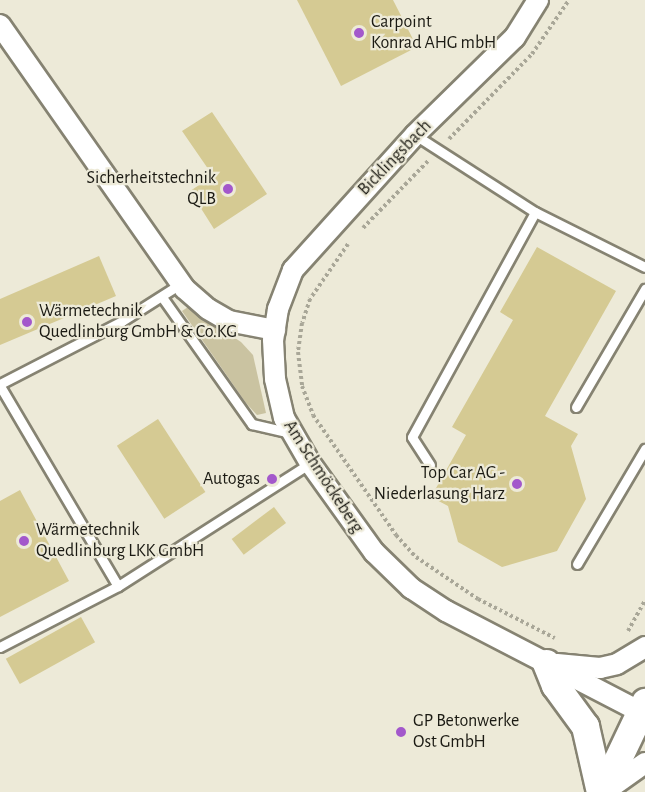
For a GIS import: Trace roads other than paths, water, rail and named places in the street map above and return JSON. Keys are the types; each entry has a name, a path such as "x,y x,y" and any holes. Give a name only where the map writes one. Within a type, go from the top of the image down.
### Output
{"main road":[{"path":"546,663 555,685 574,705 585,726 602,792"},
{"path":"602,792 644,709"}],"street":[{"name":"Bicklingsbach","path":"274,330 283,292 293,270 415,135 515,37 538,0"},
{"path":"0,25 180,284 216,314 274,330"},
{"name":"Am Schmöckeberg","path":"274,330 277,396 291,433 374,552 411,588 446,611 546,663 644,709"},
{"path":"546,663 600,668 616,664 645,647"},
{"path":"602,792 645,763"}],"lane":[{"path":"415,135 436,151 535,212 645,267"},
{"path":"430,465 412,437 535,212"},
{"path":"118,586 0,385 162,297 180,284"},
{"path":"576,407 645,289"},
{"path":"162,297 252,424 291,433"},
{"path":"576,564 645,449"},
{"path":"0,647 118,586 310,463"}],"place":[{"name":"Carpoint Konrad AHG mbH","path":"359,33"},
{"name":"Sicherheitstechnik QLB","path":"228,189"},
{"name":"Wärmetechnik Quedlinburg GmbH & Co.KG","path":"27,322"},
{"name":"Autogas","path":"272,479"},
{"name":"Top Car AG - Niederlasung Harz","path":"517,484"},
{"name":"Wärmetechnik Quedlinburg LKK GmbH","path":"24,541"},
{"name":"GP Betonwerke Ost GmbH","path":"401,732"}]}
